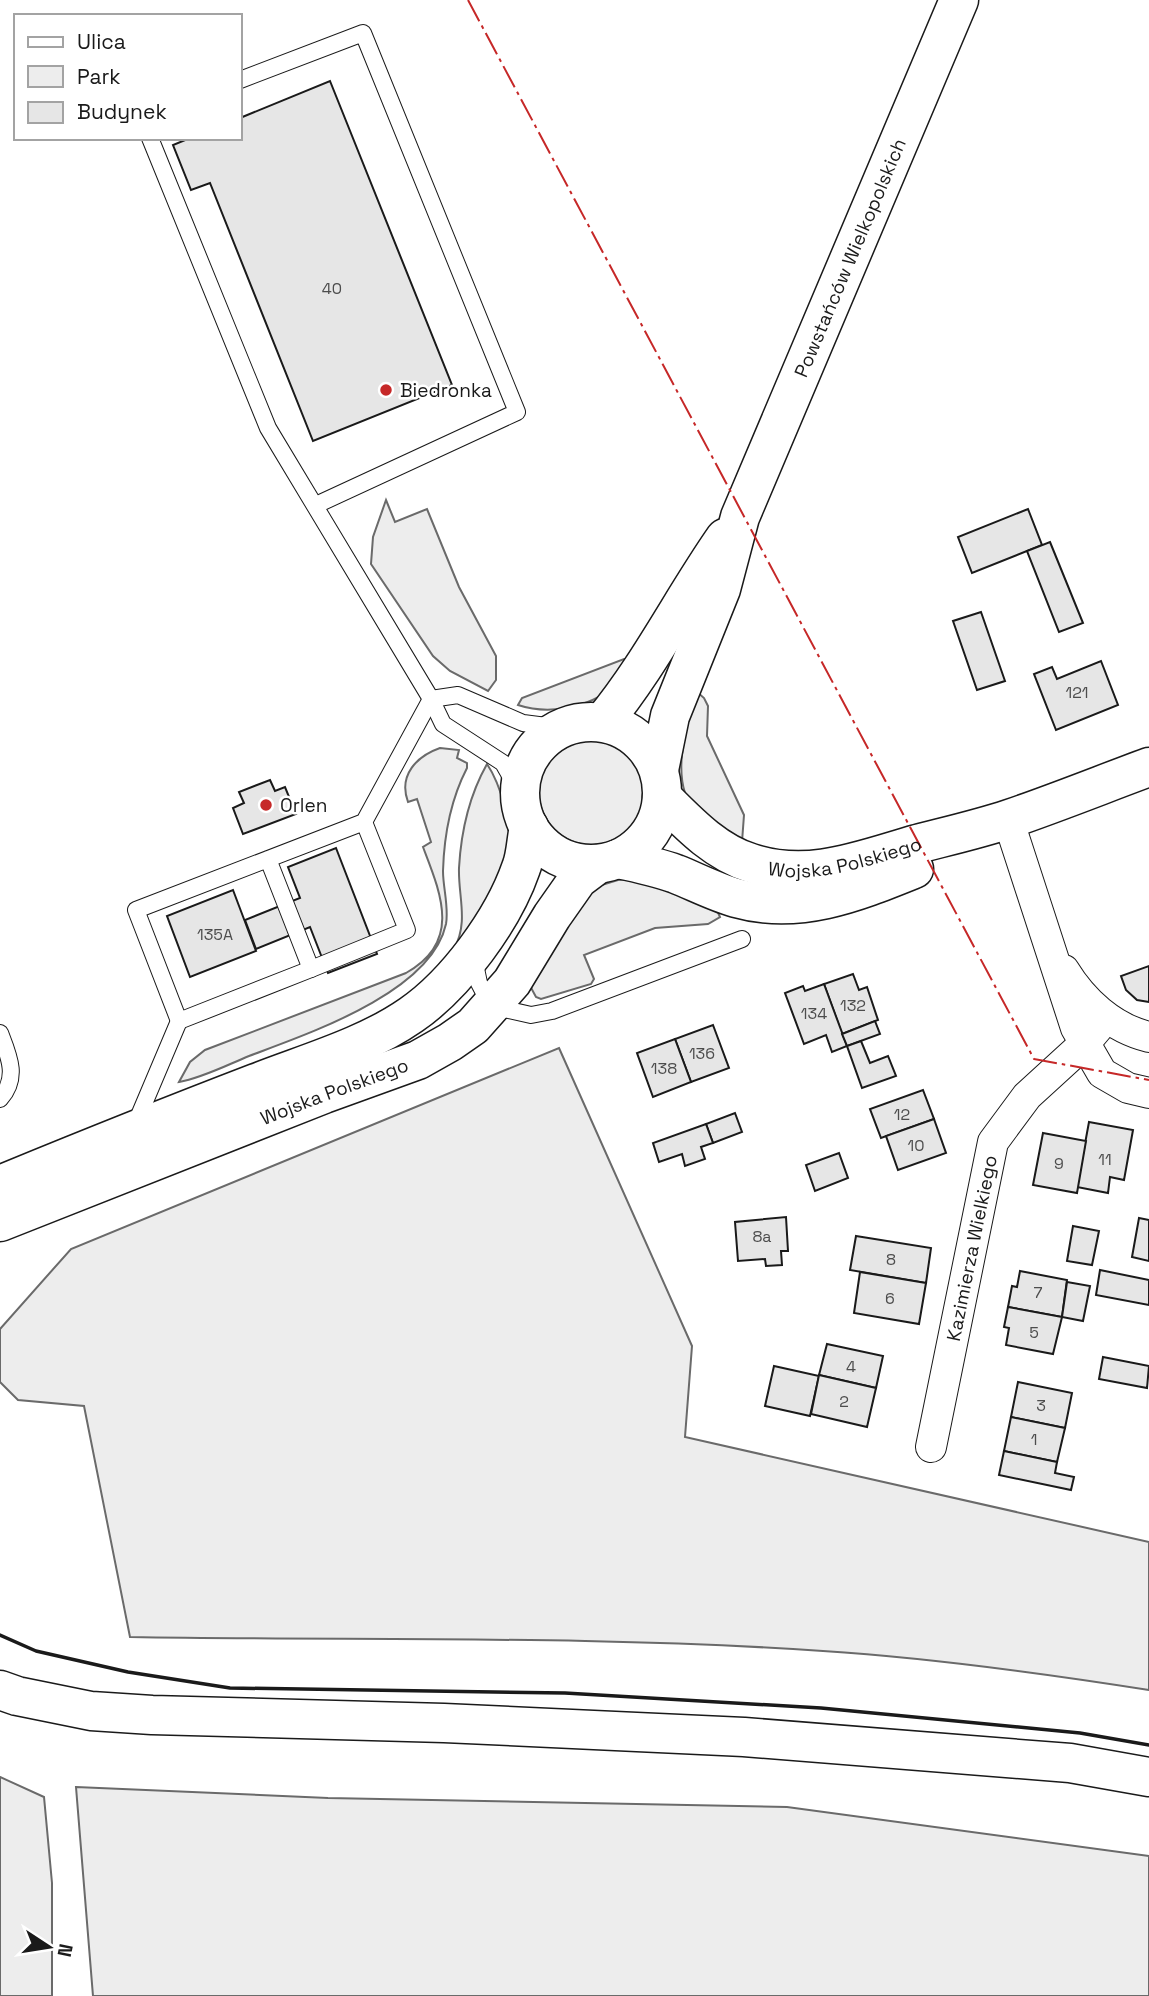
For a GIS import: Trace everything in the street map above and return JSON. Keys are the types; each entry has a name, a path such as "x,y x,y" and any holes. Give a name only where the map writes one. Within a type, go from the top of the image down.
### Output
{"main road":[{"name":"Powstańców Wielkopolskich","path":"661,783 670,716 721,589 740,517 959,0"},
{"name":"Powstańców Wielkopolskich","path":"603,722 621,699 701,572 740,517"},
{"path":"582,722 603,722 638,738 650,753 661,783 659,816 650,834 636,849 608,861 577,863 558,856 541,844 524,810 523,773 531,754 545,738 562,728 582,722"},
{"name":"Wojska Polskiego","path":"661,783 695,830 722,850 751,863 778,870 803,871 856,863 1008,819 1149,767"},
{"name":"Wojska Polskiego","path":"0,1185 372,1036 411,1015 441,990 472,954 505,902 522,867 524,810"},
{"name":"Wojska Polskiego","path":"0,1223 324,1094 418,1060 473,1026 512,982 552,916 579,879 608,861 652,866 739,899 774,904 821,902 861,891 918,867 1008,819"},
{"path":"0,1690 91,1711 744,1737 1070,1763 1149,1777"}],"street":[{"path":"1008,819 1076,1028 1102,1073 1128,1088 1149,1093"},
{"path":"1047,944 1076,990 1107,1018 1149,1037"},
{"name":"Kazimierza Wielkiego","path":"931,1447 993,1142 1027,1096 1085,1043 1107,1018"}],"lane":[{"path":"242,79 363,33 517,412 316,505"},
{"path":"151,140 268,428 431,699 443,724 503,763 524,810"},
{"path":"431,699 458,695 523,723 562,728"},
{"path":"134,1131 179,1021 136,910 363,822 431,699"},
{"path":"179,1021 407,930 363,822"},
{"path":"268,859 311,969"},
{"path":"472,954 479,983 491,1006 531,1015 552,1011 741,939"},
{"path":"0,1033 12,1069 10,1082 0,1098"}],"green space":[{"path":"386,500 395,522 427,509 459,587 496,656 496,680 488,691 450,671 433,656 371,564 373,537"},
{"path":"624,659 632,661 622,678 599,697 586,703 544,710 518,705 522,698"},
{"path":"696,691 708,706 707,736 744,815 742,842 696,812 683,785 682,753"},
{"path":"592,739 612,743 630,754 641,772 645,792 641,812 630,830 612,841 592,845 572,841 554,830 543,812 539,792 543,772 554,754 572,743"},
{"path":"440,748 459,750 457,758 467,763 467,768 457,792 447,831 443,871 447,918 436,949 417,971 364,1008 302,1036 179,1082 190,1062 205,1050 406,973 424,961 435,947 441,932 440,899 423,847 431,842 417,799 408,802 406,783 417,761"},
{"path":"487,764 505,808 511,834 511,855 455,954 410,997 445,961 458,939 462,919 459,868 462,841 471,801"},
{"path":"646,878 716,908 720,917 708,924 655,928 584,955 594,979 591,984 541,999 536,997 529,984 595,887 618,880"},
{"path":"559,1048 692,1346 685,1437 1149,1542 1149,1690 946,1662 737,1646 564,1641 130,1637 84,1406 18,1400 0,1382 0,1329 71,1249"},
{"path":"0,1777 44,1797 52,1883 52,1996 0,1996"},
{"path":"76,1787 328,1798 787,1807 1149,1856 1149,1996 93,1996"}],"building":[{"path":"330,81 452,385 313,441 210,183 191,190 173,145 185,140 242,140 242,117"},
{"path":"1028,509 1042,545 972,573 958,537"},
{"path":"1050,542 1083,623 1059,632 1027,551"},
{"path":"981,612 1005,681 977,690 953,621"},
{"path":"1101,661 1118,705 1056,730 1034,674 1052,667 1057,679"},
{"name":"Orlen","path":"270,780 275,791 285,787 296,814 243,834 233,808 244,803 239,792"},
{"path":"336,848 377,954 328,973 310,927 256,949 245,920 300,898 288,867"},
{"path":"233,890 256,951 190,977 167,916"},
{"path":"1149,966 1149,1002 1137,1000 1126,990 1121,976"},
{"path":"853,974 859,990 867,987 878,1020 842,1034 824,984"},
{"path":"824,984 847,1046 832,1052 826,1035 804,1044 785,993 803,986 805,991"},
{"path":"875,1021 880,1034 847,1046 842,1034"},
{"path":"713,1025 729,1068 691,1082 675,1039"},
{"path":"675,1039 691,1082 653,1097 637,1053"},
{"path":"861,1041 870,1063 888,1056 896,1076 862,1088 847,1046"},
{"path":"923,1090 934,1119 881,1138 870,1109"},
{"path":"735,1113 742,1132 713,1143 706,1124"},
{"path":"934,1119 946,1153 898,1170 886,1136"},
{"path":"1089,1122 1133,1130 1124,1180 1110,1177 1108,1193 1077,1187"},
{"path":"706,1124 713,1143 701,1147 705,1159 685,1166 682,1154 659,1162 653,1143"},
{"path":"1043,1133 1086,1141 1077,1193 1033,1185"},
{"path":"839,1153 848,1178 815,1191 806,1165"},
{"path":"786,1217 788,1251 781,1251 782,1265 766,1266 765,1259 738,1261 735,1222"},
{"path":"1139,1218 1149,1220 1149,1261 1132,1257"},
{"path":"1073,1226 1099,1231 1092,1265 1067,1261"},
{"path":"856,1236 931,1248 926,1283 850,1270"},
{"path":"1100,1270 1149,1280 1149,1305 1096,1295"},
{"path":"1020,1271 1067,1280 1062,1317 1008,1307 1012,1286 1017,1287"},
{"path":"860,1272 926,1283 919,1324 854,1313"},
{"path":"1067,1282 1090,1286 1083,1321 1062,1317"},
{"path":"1008,1307 1062,1317 1053,1354 1006,1345 1009,1328 1004,1327"},
{"path":"827,1344 883,1356 876,1388 819,1375"},
{"path":"1103,1357 1149,1366 1147,1388 1099,1379"},
{"path":"774,1366 819,1376 810,1416 765,1406"},
{"path":"819,1375 876,1388 867,1427 811,1414"},
{"path":"1018,1382 1072,1393 1065,1428 1011,1417"},
{"path":"1011,1417 1065,1428 1057,1462 1004,1451"},
{"path":"1004,1451 1057,1462 1055,1473 1074,1477 1071,1490 999,1475"}],"wall":[{"path":"0,1635 36,1651 128,1672 230,1688 565,1693 821,1708 1080,1733 1149,1745"}],"power":[{"path":"468,0 1034,1059 1149,1080"}],"place":[{"name":"Biedronka","path":"386,390"},
{"name":"Orlen","path":"266,805"}]}
